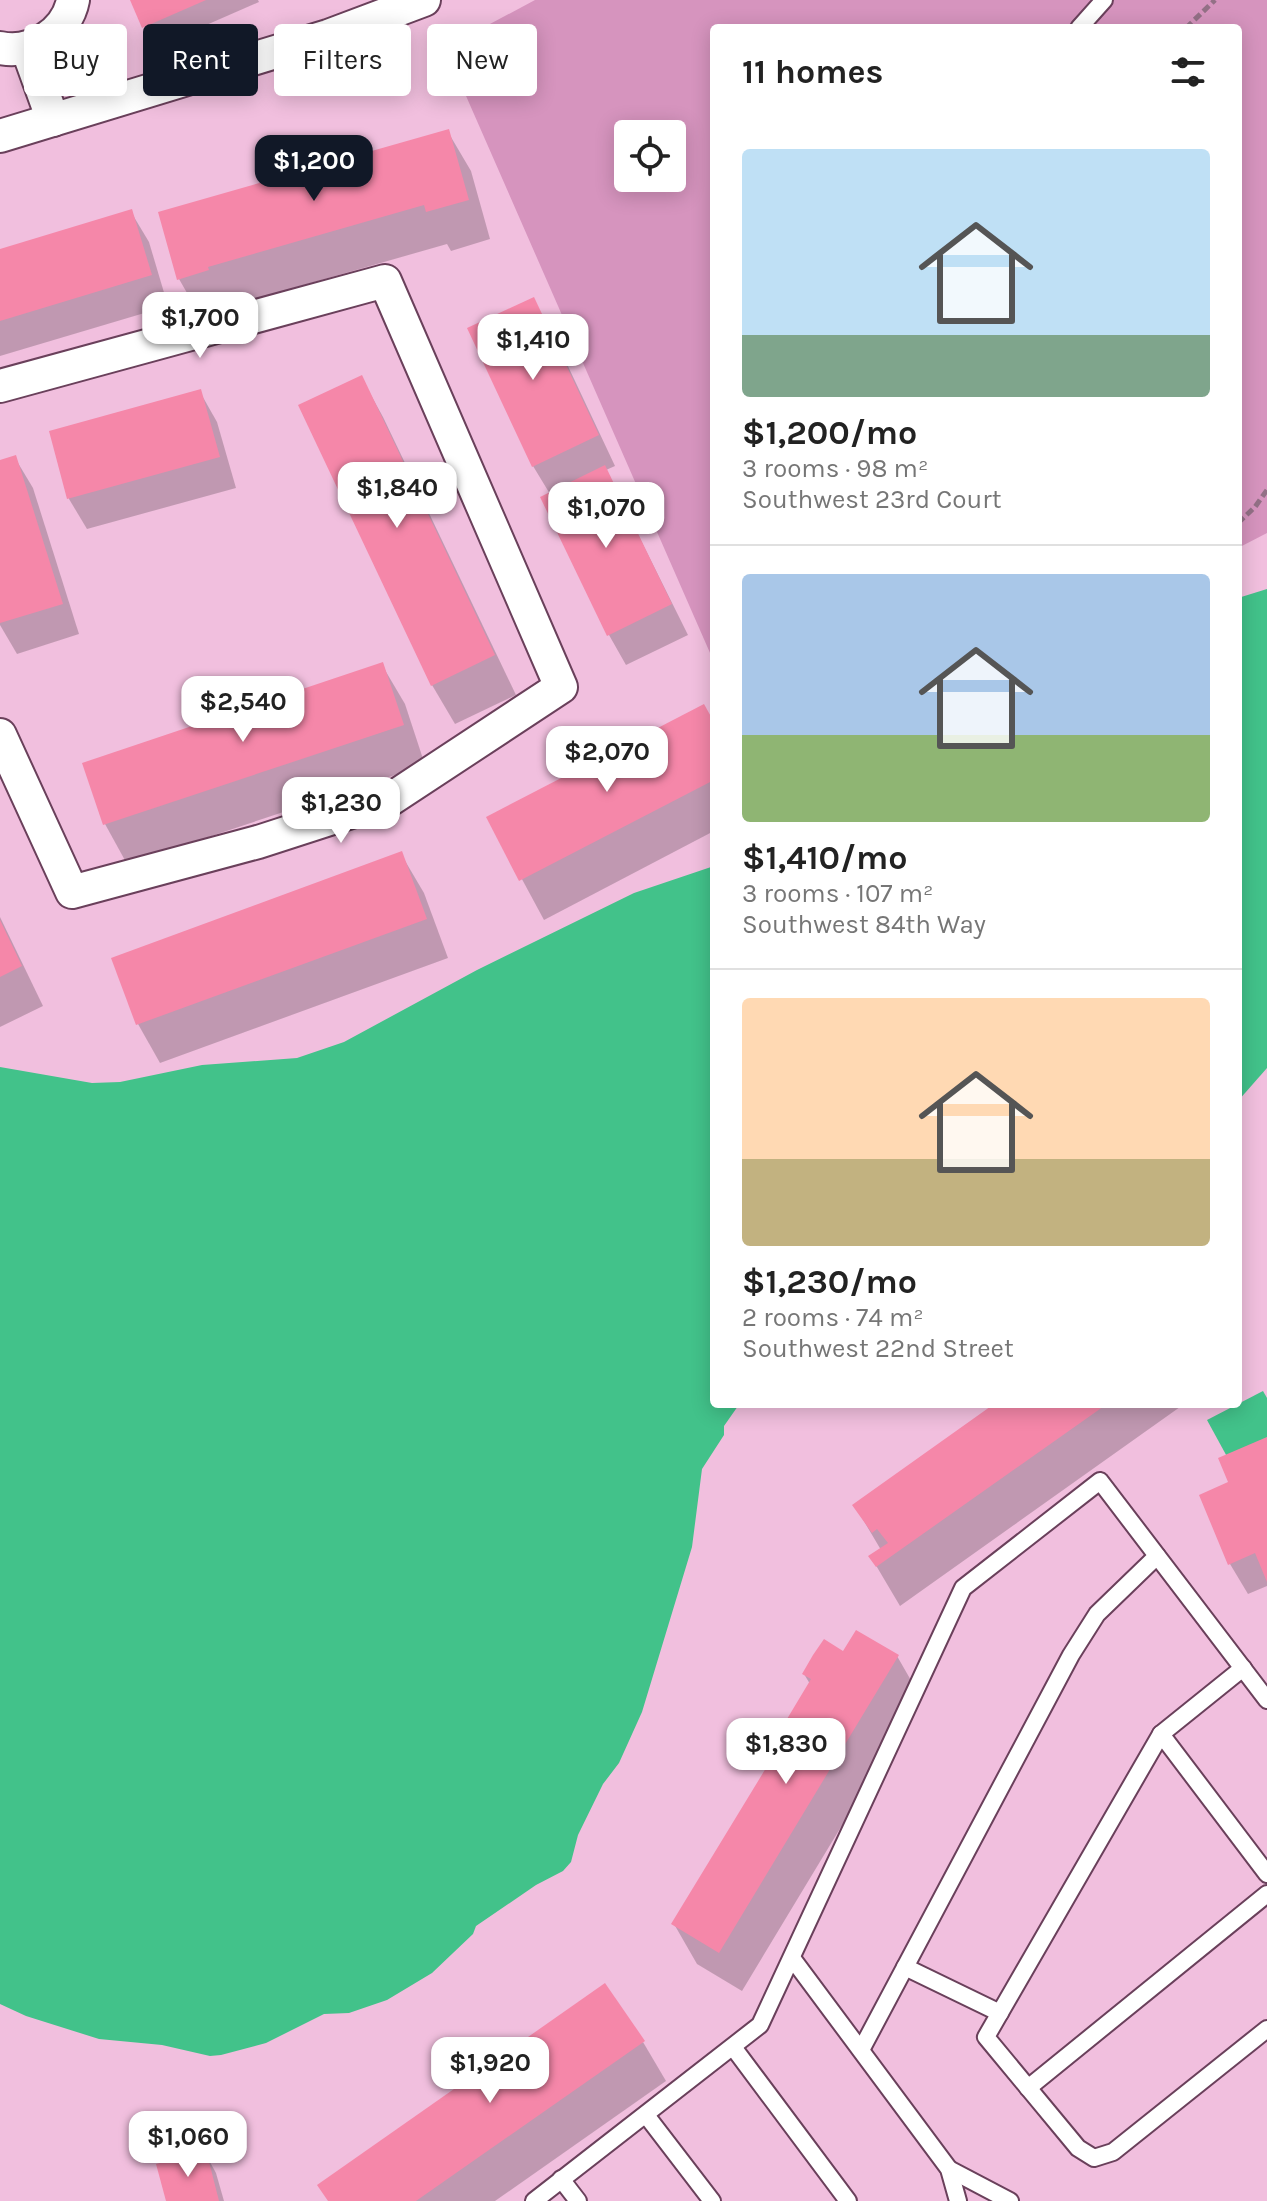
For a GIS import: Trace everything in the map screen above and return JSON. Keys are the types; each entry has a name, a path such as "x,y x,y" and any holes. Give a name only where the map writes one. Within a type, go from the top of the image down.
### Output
{"street":[{"path":"53,120 13,48 46,40 61,26 73,0"},
{"path":"0,136 328,36 424,0"},
{"path":"0,386 385,281 561,687 391,799 258,842 72,892 0,735"}],"lane":[{"path":"1083,24 1104,0"},
{"path":"534,2201 760,2025 963,1588 1100,1481 1267,1700"},
{"path":"861,2050 1071,1655 1097,1614 1157,1556"},
{"path":"1243,1668 1161,1734 986,2037 1078,2148 1094,2158 1113,2152 1267,2029"},
{"path":"1161,1734 1267,1874"},
{"path":"1028,2088 1267,1894"},
{"path":"792,1958 949,2169 958,2201"},
{"path":"905,1967 1000,2013"},
{"path":"733,2047 848,2201"},
{"path":"646,2115 712,2201"},
{"path":"949,2169 1010,2201"},
{"path":"561,2179 578,2201"}],"path":[{"path":"1190,24 1215,0"},
{"path":"1242,519 1267,490"}],"shaded area":[{"path":"535,0 1267,0 1267,533 1242,546 1242,24 710,24 710,653 466,96 537,96 537,24 490,24"},
{"path":"1267,589 1267,1068 1242,1096 1242,597"},
{"path":"710,867 710,1408 737,1408 702,1469 692,1547 642,1712 619,1763 603,1784 578,1835 571,1862 563,1871 536,1885 476,1926 473,1934 432,1973 387,2000 349,2013 324,2014 266,2043 221,2055 210,2056 162,2045 99,2039 26,2016 0,2004 0,1067 92,1083 120,1082 202,1065 297,1058 344,1042 477,970 634,893"},
{"path":"1263,1391 1267,1398 1267,1498 1254,1506 1207,1420 1230,1408 1242,1408 1242,1402"}],"building":[{"path":"130,0 206,0 151,24 143,24 142,28"},
{"path":"449,129 469,200 426,212 424,205 208,267 209,270 177,280 158,212"},
{"path":"132,209 152,275 0,321 0,249"},
{"path":"534,297 599,435 532,467 467,328"},
{"path":"362,375 495,655 431,686 298,405"},
{"path":"201,389 220,457 67,499 49,431"},
{"path":"16,455 63,604 0,623 0,460"},
{"path":"605,465 672,604 607,636 540,497"},
{"path":"383,662 404,725 103,825 82,763"},
{"path":"704,704 710,715 710,782 519,881 486,817"},
{"path":"402,851 427,919 136,1025 111,958"},
{"path":"0,920 22,966 0,977"},
{"path":"988,1408 1101,1408 876,1567 868,1556 888,1543 877,1529 872,1533 852,1505"},
{"path":"1267,1437 1267,1582 1255,1553 1228,1565 1199,1495 1228,1482 1218,1458"},
{"path":"856,1630 899,1655 719,1953 671,1924 777,1750 789,1757 802,1735 784,1724 811,1679 802,1674 813,1655 824,1639 843,1651"},
{"path":"605,1983 645,2041 416,2201 328,2201 317,2185"},
{"path":"206,2150 219,2201 166,2201 156,2164"}]}
